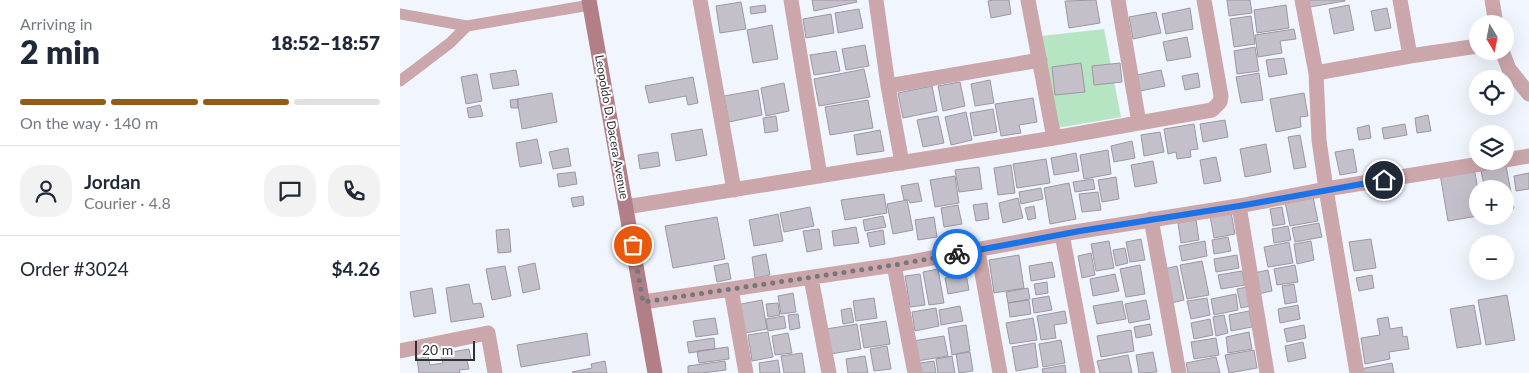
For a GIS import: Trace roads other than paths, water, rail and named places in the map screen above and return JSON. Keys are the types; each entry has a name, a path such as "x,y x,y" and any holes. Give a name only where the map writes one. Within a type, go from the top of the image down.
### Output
{"main road":[{"name":"Leopoldo D. Dacera Avenue","path":"590,3 655,373"}],"street":[{"path":"700,0 734,190"},
{"path":"791,0 820,176"},
{"path":"876,0 888,86 902,163"},
{"path":"1028,0 1054,138"},
{"path":"1118,0 1139,123"},
{"path":"626,207 1054,138 1212,110 1220,102 1221,96 1204,0"},
{"path":"1302,0 1316,73 1319,140 1326,189 1357,373"},
{"path":"1400,0 1410,56"},
{"path":"1492,0 1494,15"},
{"path":"1316,73 1469,47"},
{"path":"888,86 1040,60"},
{"path":"1506,60 1509,69 1529,94"},
{"path":"1514,158 1529,156"},
{"path":"643,302 894,265 1062,234 1239,206 1326,189 1469,166"},
{"path":"1239,206 1267,373"},
{"path":"1151,219 1179,373"},
{"path":"1062,234 1088,373"},
{"path":"978,251 1000,373"},
{"path":"894,265 915,373"},
{"path":"811,278 830,373"},
{"path":"731,289 746,373"},
{"path":"400,350 488,333 495,373"}],"lane":[{"path":"400,14 467,26 590,3"},
{"path":"400,81 450,43 467,26"}]}
